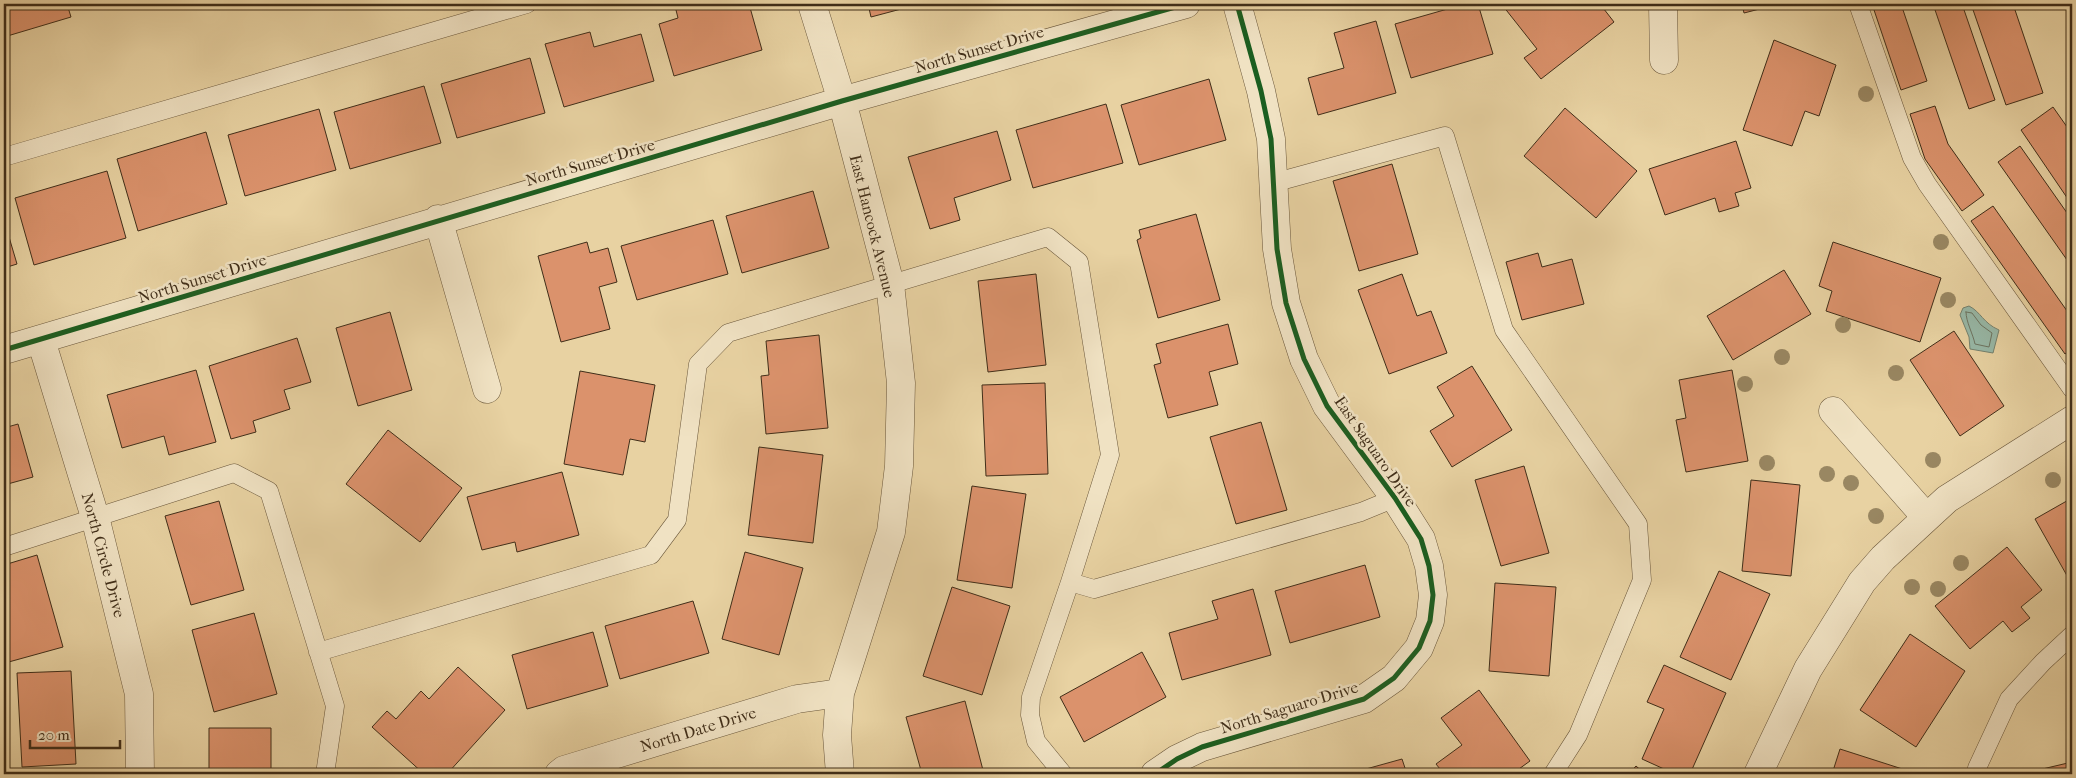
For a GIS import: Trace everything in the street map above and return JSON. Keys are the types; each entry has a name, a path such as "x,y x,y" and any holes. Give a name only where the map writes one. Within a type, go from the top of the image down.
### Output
{"street":[{"name":"East Hancock Avenue","path":"812,4 842,101 890,284 902,383 899,466 891,532 840,693 836,735 840,774"},
{"name":"North Sunset Drive","path":"4,350 842,101 1186,4"},
{"name":"East Saguaro Drive","path":"1237,4 1263,101 1271,139 1277,248 1285,294 1304,359 1327,406 1395,498 1421,539 1429,566 1433,595 1430,621 1419,648"},
{"path":"1663,4 1664,60"},
{"path":"438,220 487,389"},
{"name":"North Circle Drive","path":"41,340 95,517 139,694 140,774"},
{"path":"1833,411 1926,517"},
{"path":"1758,774 1808,669 1862,582 1883,558 1948,499 2072,420"},
{"name":"North Saguaro Drive","path":"1155,774 1177,759 1202,747 1364,699 1394,678 1419,648"},
{"name":"North Date Drive","path":"558,774 564,770 797,699 840,693"}],"lane":[{"path":"4,157 528,4"},
{"path":"1858,4 1912,158 1927,184 2072,390"},
{"path":"1273,183 1445,136 1504,330 1638,524 1642,580 1578,735 1554,774"},
{"path":"318,652 651,555 677,520 698,364 728,333 1048,237 1079,262 1110,455 1031,697 1030,715 1036,741 1063,774"},
{"path":"4,547 234,473 269,491 335,706 325,774"},
{"path":"1070,582 1094,589 1361,512 1395,498"},
{"path":"1976,774 1977,768 2009,699 2043,662 2072,635"}],"water":[{"path":"1969,306 1989,324 1999,330 1993,353 1970,349 1969,337 1960,315 1963,308"}],"building":[{"path":"4,4 67,4 71,17 4,37"},
{"path":"682,4 749,4 762,50 674,76 659,24 678,18 675,6"},
{"path":"868,4 920,4 871,17"},
{"path":"1465,4 1478,4 1493,54 1411,78 1395,24"},
{"path":"1507,4 1600,4 1614,22 1541,79 1524,58 1537,49 1503,6"},
{"path":"1742,4 1779,4 1744,13"},
{"path":"1872,4 1901,4 1927,81 1901,90"},
{"path":"1933,4 1962,4 1995,100 1969,109"},
{"path":"1971,4 2013,4 2043,93 2006,105"},
{"path":"1376,21 1396,93 1318,115 1308,78 1344,68 1334,33"},
{"path":"590,32 594,47 641,34 654,81 564,107 545,44"},
{"path":"1774,40 1836,65 1819,116 1805,111 1792,146 1743,130"},
{"path":"530,58 545,113 457,138 441,84"},
{"path":"1209,79 1226,140 1139,165 1121,105"},
{"path":"424,86 441,143 350,169 334,112"},
{"path":"1106,104 1123,163 1033,188 1016,130"},
{"path":"1935,106 1948,144 1984,195 1962,211 1925,159 1910,114"},
{"path":"2053,107 2072,134 2072,205 2021,130"},
{"path":"1565,108 1637,171 1596,218 1524,156"},
{"path":"319,109 336,170 245,196 228,135"},
{"path":"997,131 1011,180 954,198 960,220 930,229 908,157"},
{"path":"206,132 227,204 138,231 117,159"},
{"path":"1736,141 1751,188 1735,193 1739,206 1719,212 1715,198 1665,215 1649,169"},
{"path":"2020,146 2072,220 2072,267 1998,162"},
{"path":"1392,164 1418,254 1359,271 1333,181"},
{"path":"107,171 126,238 34,265 15,198"},
{"path":"813,191 829,248 742,273 726,216"},
{"path":"1993,206 2072,318 2072,349 2065,354 1971,221"},
{"path":"1196,214 1220,300 1158,318 1137,240 1141,238 1139,230"},
{"path":"4,220 17,264 4,268"},
{"path":"713,220 728,274 637,300 621,246"},
{"path":"587,242 590,253 608,248 617,282 599,287 610,329 561,342 538,256"},
{"path":"1833,242 1941,278 1920,342 1826,311 1832,291 1819,286"},
{"path":"1538,253 1542,267 1572,259 1584,304 1522,320 1506,262"},
{"path":"1784,270 1811,314 1733,360 1707,316"},
{"path":"1036,274 1046,365 988,372 978,281"},
{"path":"1402,274 1417,316 1431,311 1447,353 1389,374 1358,290"},
{"path":"390,312 412,390 358,406 336,328"},
{"path":"1228,324 1238,364 1209,372 1218,405 1168,418 1154,365 1161,363 1156,344"},
{"path":"1954,331 2004,406 1960,436 1910,360"},
{"path":"819,335 828,428 766,434 761,376 769,375 766,341"},
{"path":"297,338 311,382 284,390 290,409 253,421 256,432 231,439 209,366"},
{"path":"1472,366 1512,430 1452,467 1430,431 1454,416 1437,387"},
{"path":"196,370 216,442 169,455 164,436 122,448 107,395"},
{"path":"1732,370 1748,461 1686,472 1676,420 1686,418 1679,380"},
{"path":"580,371 655,385 645,442 630,439 623,475 564,464"},
{"path":"1045,383 1048,474 986,476 982,385"},
{"path":"1261,422 1287,510 1236,524 1210,437"},
{"path":"18,424 33,477 4,485 4,428"},
{"path":"388,430 462,488 420,542 346,484"},
{"path":"759,447 823,455 813,543 748,535"},
{"path":"1524,466 1549,553 1501,566 1475,480"},
{"path":"562,472 579,535 517,552 515,542 482,550 467,497"},
{"path":"1751,480 1800,485 1791,576 1742,571"},
{"path":"972,486 1026,494 1012,588 957,580"},
{"path":"2072,498 2072,580 2070,581 2035,519"},
{"path":"219,501 244,590 191,605 165,516"},
{"path":"2007,547 2042,590 2021,607 2030,618 2012,632 2003,621 1970,649 1935,606"},
{"path":"745,552 803,568 779,655 722,639"},
{"path":"37,555 63,647 5,663 4,565"},
{"path":"1365,565 1380,617 1290,643 1275,591"},
{"path":"1719,571 1770,594 1731,680 1680,657"},
{"path":"1495,583 1556,587 1549,676 1489,671"},
{"path":"952,587 1010,606 982,695 923,676"},
{"path":"1253,589 1271,655 1182,680 1169,633 1218,619 1212,601"},
{"path":"693,601 709,653 620,679 605,626"},
{"path":"254,613 277,694 214,712 192,630"},
{"path":"593,632 608,686 527,709 512,655"},
{"path":"1910,634 1965,671 1916,747 1860,710"},
{"path":"1142,652 1166,697 1084,742 1060,697"},
{"path":"1664,665 1726,693 1690,774 1675,774 1642,759 1664,709 1647,702"},
{"path":"458,667 505,710 447,774 424,774 372,727 387,711 396,719 421,691 429,699"},
{"path":"71,671 76,764 22,767 17,673"},
{"path":"1479,690 1530,761 1512,774 1444,774 1436,764 1462,745 1441,718"},
{"path":"965,701 984,774 922,774 906,717"},
{"path":"209,728 271,728 271,774 209,774"},
{"path":"1840,749 1918,774 1832,774"},
{"path":"1402,759 1407,774 1348,774"},
{"path":"2072,762 2072,774 2035,774 2034,771"},
{"path":"1636,766 1645,774 1629,774"},
{"path":"787,770 789,774 771,774"}],"cycle path":[{"path":"4,350 842,101 1186,4"},
{"path":"1155,774 1177,759 1202,747 1364,699 1394,678 1419,648 1430,621 1433,595 1429,566 1421,539 1395,498 1327,406 1304,359 1286,303 1277,249 1271,139 1261,91 1237,4"}]}
